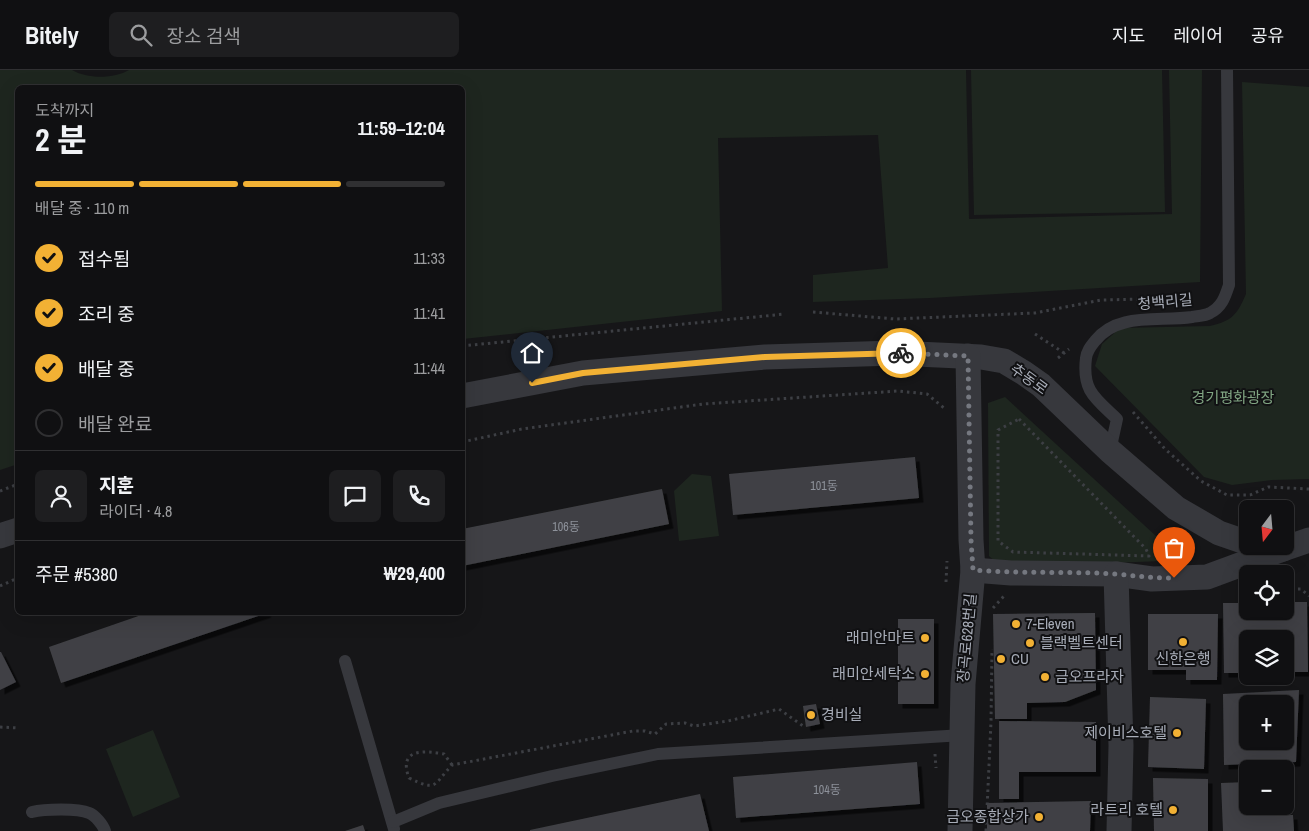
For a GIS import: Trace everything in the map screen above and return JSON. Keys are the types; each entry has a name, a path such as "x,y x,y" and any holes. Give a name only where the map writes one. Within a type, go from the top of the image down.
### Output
{"street":[{"name":"추동로","path":"465,395 583,373 765,357 895,353 968,356 1004,361 1041,385 1110,450 1176,508 1218,533 1239,540"},
{"name":"장곡로628번길","path":"960,831 963,684 973,570 968,356"},
{"path":"0,536 15,531"},
{"path":"1294,545 1309,540"},
{"path":"973,570 1011,573 1116,574 1152,578 1207,577 1266,555"},
{"path":"1116,574 1121,746 1119,831"}],"lane":[{"name":"청백리길","path":"1110,450 1117,419 1097,400 1088,386 1084,373 1087,351 1102,332 1123,322 1186,318 1210,314 1222,304 1229,285 1227,70"},
{"path":"345,662 394,827 439,802 658,754 963,735"},
{"path":"32,812 50,809 89,813 105,831"}],"path":[{"path":"813,312 895,319 1035,313 1101,300 1197,298"},
{"path":"465,346 785,314"},
{"path":"1035,334 1064,353"},
{"path":"1058,358 1074,346"},
{"path":"465,441 522,429 703,404 898,391 927,394 944,408 945,415"},
{"path":"1131,410 1165,449 1201,481 1227,495 1250,495 1268,487 1309,489"},
{"path":"1019,420 1146,550 1149,556 1013,552 998,541 998,430 1019,420"},
{"path":"0,491 15,485"},
{"path":"946,586 947,559"},
{"path":"0,586 15,579"},
{"path":"1294,589 1301,589 1309,596"},
{"path":"992,610 1006,595"},
{"path":"986,831 992,647"},
{"path":"452,765 444,754 421,751 412,755 406,761 406,769 409,778 427,786 436,784 452,765 633,731 645,731 655,734 666,724 685,723 694,726 728,721 779,709 802,726"},
{"path":"0,727 19,728"}],"green space":[{"path":"0,70 72,70 85,75 100,77 116,75 129,70 966,70 969,219 1172,214 1169,70 1202,70 1200,282 930,298 813,302 813,275 888,268 878,135 718,138 722,311 465,339 465,85 15,85 15,465 0,470"},
{"path":"971,70 1162,70 1165,212 974,215"},
{"name":"경기평화광장","path":"1242,82 1309,87 1309,479 1272,480 1232,485 1204,477 1095,366 1102,344 1120,328 1210,326 1224,322 1233,316 1243,301 1246,294"},
{"path":"1005,397 1169,548 1163,561 1001,567 989,556 988,403"},
{"path":"692,474 711,476 719,536 679,541 674,491"},
{"path":"153,730 180,797 133,817 106,749"}],"building":[{"path":"915,457 919,498 733,515 729,474"},
{"path":"662,489 669,524 465,565 465,528"},
{"path":"1294,602 1307,602 1308,672 1294,672 1294,630 1239,630 1239,673 1224,673 1223,603 1239,603 1239,620 1294,620"},
{"name":"금오프라자","path":"1095,613 1096,690 1065,702 1027,703 1027,719 995,719 993,614"},
{"name":"신한은행","path":"1148,614 1218,614 1217,680 1186,680 1186,670 1148,670"},
{"path":"141,615 261,615 61,683 49,647"},
{"path":"898,619 934,619 934,704 898,704"},
{"path":"0,652 16,682 0,690"},
{"path":"1299,690 1296,762 1294,760 1239,760 1239,764 1224,765 1223,694"},
{"name":"제이비스호텔","path":"1150,697 1206,699 1204,769 1148,767"},
{"name":"경비실","path":"816,704 820,724 806,727 803,706"},
{"path":"999,721 1096,722 1096,772 1019,772 1019,799 999,799"},
{"path":"917,762 920,804 736,818 733,777"},
{"path":"1153,778 1208,779 1208,831 1154,831"},
{"path":"1239,782 1239,815 1293,815 1294,831 1223,831 1221,783"},
{"path":"700,794 709,831 530,831 530,830"},
{"name":"금오종합상가","path":"1091,801 1090,831 987,831 987,803"},
{"path":"363,825 365,831 345,831"}],"way so far":[{"path":"901,353 968,356 973,570 1011,573 1116,574 1152,578 1174,578"}],"place":[{"name":"7-Eleven","path":"1016,624"},
{"name":"래미안마트","path":"925,638"},
{"name":"신한은행","path":"1183,642"},
{"name":"블랙벨트센터","path":"1030,643"},
{"name":"CU","path":"1001,659"},
{"name":"래미안세탁소","path":"925,674"},
{"name":"금오프라자","path":"1045,677"},
{"name":"경비실","path":"811,715"},
{"name":"제이비스호텔","path":"1177,733"},
{"name":"라트리 호텔","path":"1173,810"},
{"name":"금오종합상가","path":"1039,817"}],"route":[{"path":"532,383 583,373 765,357 901,353"}]}
